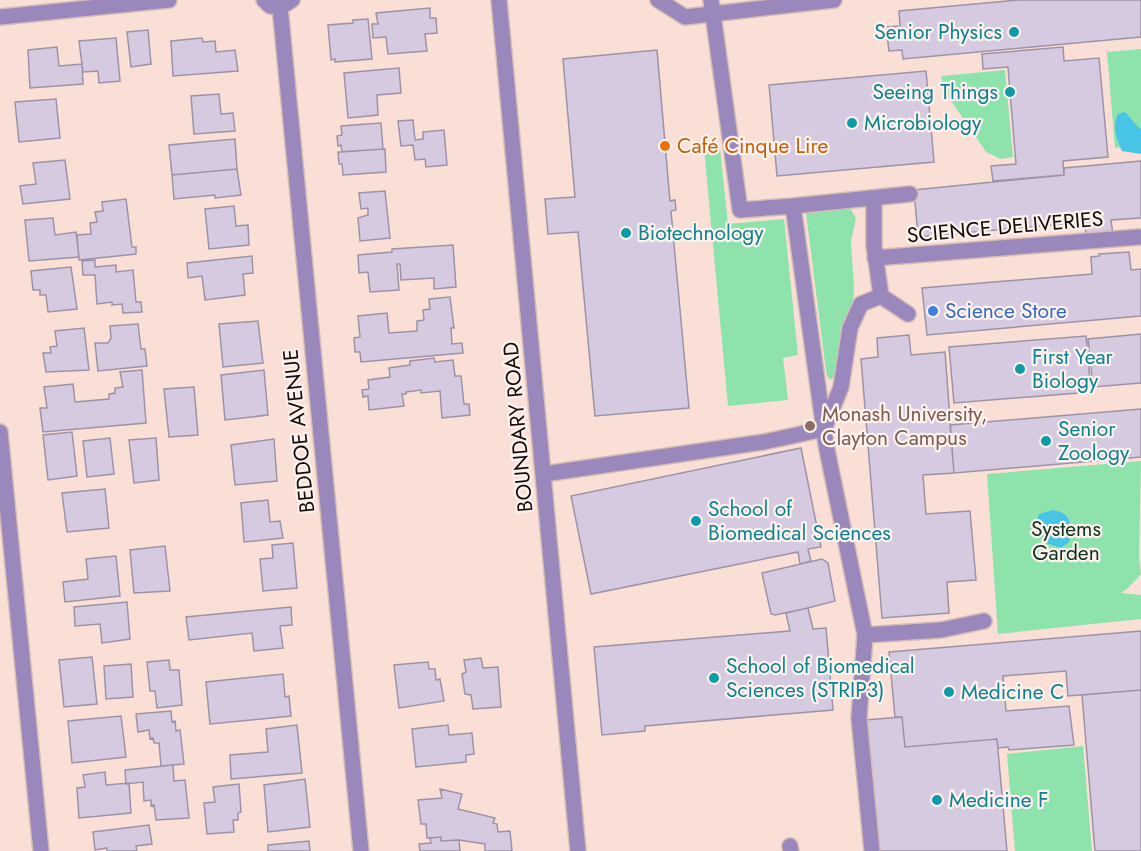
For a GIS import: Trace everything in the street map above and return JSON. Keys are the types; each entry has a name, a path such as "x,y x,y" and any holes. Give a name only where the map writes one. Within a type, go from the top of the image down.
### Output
{"street":[{"path":"0,17 169,0"},
{"path":"264,0 270,6 286,4"},
{"name":"BOUNDARY ROAD","path":"499,0 578,851"},
{"path":"658,0 685,17 712,7 834,0"},
{"name":"BEDDOE AVENUE","path":"286,4 361,851"},
{"path":"712,7 740,210 910,194"},
{"path":"874,198 875,258 881,296 908,314"},
{"path":"793,206 824,429 865,635 860,718 872,851"},
{"name":"SCIENCE DELIVERIES","path":"875,258 1138,237"},
{"path":"824,429 841,387 850,328 861,304 881,296"},
{"path":"544,474 764,442 824,429"},
{"path":"0,432 41,851"},
{"path":"865,635 941,630 984,621"}],"green space":[{"path":"1141,49 1141,145 1115,148 1107,52"},
{"path":"1005,70 1013,157 1001,159 986,152 945,92 941,76"},
{"path":"720,148 728,224 784,219 798,355 783,358 788,400 728,406 704,149"},
{"path":"849,207 856,218 851,242 853,301 847,314 835,376 830,380 825,363 806,213"},
{"name":"Systems Garden","path":"1141,461 1139,559 1141,574 1121,593 1141,595 1141,619 998,634 987,474"},
{"path":"1083,746 1092,851 1015,851 1007,754"}],"water":[{"path":"1125,112 1141,129 1141,154 1122,151 1118,142 1116,119 1118,114"},
{"path":"1053,510 1064,514 1071,526 1069,542 1061,548 1046,543 1038,529 1039,514"}],"building":[{"name":"Senior Physics","path":"1018,0 1141,0 1141,37 903,59 902,50 889,51 886,27 900,26 899,11"},
{"path":"430,8 430,18 436,18 437,33 425,34 427,51 388,54 386,37 373,38 372,24 378,24 376,13"},
{"path":"368,19 372,59 335,62 335,59 331,60 328,25"},
{"path":"148,30 151,64 131,67 127,32"},
{"path":"116,38 120,81 99,83 98,71 83,72 79,41"},
{"path":"202,38 203,42 215,41 216,52 235,50 238,71 173,76 171,41"},
{"path":"57,47 59,66 82,64 83,84 30,88 28,50"},
{"path":"1063,47 1064,61 1099,58 1108,157 1063,161 1064,175 993,181 991,166 1016,164 1008,67 983,69 982,54"},
{"name":"Biotechnology","path":"657,50 670,201 675,200 676,210 671,211 689,408 595,416 578,232 548,234 545,199 575,197 563,59"},
{"path":"399,68 401,93 377,95 378,115 348,118 344,73"},
{"name":"Microbiology","path":"926,71 934,162 777,176 769,85"},
{"path":"219,94 221,114 233,113 235,131 194,134 191,96"},
{"path":"56,99 60,138 19,142 15,102"},
{"path":"413,120 415,140 423,139 423,132 444,130 447,165 426,167 425,159 415,160 413,145 401,146 398,121"},
{"path":"381,123 383,149 342,152 341,145 338,146 337,136 342,135 341,126"},
{"path":"235,139 237,169 172,175 169,145"},
{"path":"385,149 386,172 343,175 338,152"},
{"path":"65,160 70,199 23,204 20,186 36,184 33,163"},
{"path":"1141,161 1141,218 1111,220 1113,235 1086,237 1085,222 918,237 914,190 1064,175 1064,168"},
{"path":"237,169 241,195 174,199 172,175"},
{"path":"385,191 390,238 360,241 358,218 368,215 368,208 361,209 359,193"},
{"path":"126,199 132,247 136,247 136,254 79,260 77,235 91,234 90,223 97,222 95,212 103,211 102,202"},
{"path":"234,206 236,226 248,225 249,245 209,249 205,209"},
{"path":"53,218 55,235 76,232 79,257 29,261 25,220"},
{"path":"453,245 456,287 434,289 434,278 401,280 400,264 397,264 399,290 370,292 368,272 359,273 358,255 392,252 392,249"},
{"path":"1129,252 1131,270 1141,269 1141,316 927,335 922,288 1092,274 1091,257 1099,256 1099,254"},
{"path":"252,256 253,273 243,274 245,295 205,300 202,276 188,278 187,263"},
{"path":"95,260 95,267 116,265 116,272 133,270 136,302 141,302 142,312 123,313 122,304 112,305 112,302 97,304 95,275 83,275 82,261"},
{"path":"71,267 77,309 48,312 46,295 40,295 40,290 33,290 31,271"},
{"path":"450,297 454,328 451,328 452,344 462,343 463,353 361,362 360,352 355,352 354,338 360,337 358,316 387,313 389,333 417,331 417,321 424,320 423,310 430,309 429,299"},
{"path":"258,321 263,363 223,367 219,324"},
{"path":"138,324 141,349 145,349 147,366 98,371 95,343 108,343 111,338 110,326"},
{"path":"84,328 89,370 46,372 43,353 51,353 50,347 57,346 55,331"},
{"path":"1141,334 1141,383 1093,387 1088,339"},
{"path":"909,335 911,355 945,352 954,473 923,475 926,514 970,511 976,580 947,582 949,613 882,618 861,359 878,357 877,338"},
{"name":"First Year Biology","path":"1086,336 1091,392 954,403 949,347"},
{"path":"434,358 435,362 453,360 455,376 461,376 464,404 469,404 470,415 442,418 440,391 421,393 421,390 402,394 404,406 369,410 368,396 363,397 362,390 369,389 368,380 390,377 389,368 410,365 410,361"},
{"path":"142,370 146,423 43,432 40,408 47,408 44,387 73,384 75,402 109,399 109,394 115,393 115,388 123,387 120,372"},
{"path":"264,370 268,415 225,420 221,375"},
{"path":"194,387 198,435 169,437 164,389"},
{"name":"Senior Zoology","path":"1141,409 1141,457 954,473 950,425"},
{"path":"72,432 77,476 48,480 43,435"},
{"path":"110,438 114,474 87,477 83,441"},
{"path":"156,438 159,480 134,483 129,440"},
{"path":"274,439 277,481 235,485 231,445"},
{"name":"School of Biomedical Sciences","path":"801,448 821,547 808,549 811,561 800,564 798,552 591,594 571,496"},
{"path":"105,489 109,528 67,532 62,493"},
{"path":"268,500 270,522 280,521 283,538 244,542 241,503"},
{"path":"293,543 297,588 263,591 260,559 273,558 272,545"},
{"path":"165,546 170,591 134,593 130,550"},
{"path":"116,556 120,596 65,602 63,582 88,579 86,559"},
{"path":"822,559 828,563 835,601 771,614 762,573"},
{"path":"127,602 130,639 102,643 100,624 75,626 74,607"},
{"path":"291,607 292,625 280,626 283,648 254,651 252,633 189,640 186,617"},
{"name":"School of Biomedical Sciences (STRIP3)","path":"808,608 813,629 826,628 833,710 645,726 645,731 602,735 594,647 790,631 786,613"},
{"name":"Medicine C","path":"1141,631 1141,690 1068,696 1066,671 1003,676 1006,711 1069,706 1074,745 1009,750 1008,747 998,748 997,739 905,747 902,717 895,717 889,652"},
{"path":"92,657 97,704 64,707 59,660"},
{"path":"481,658 483,668 498,667 501,707 473,709 471,695 465,694 462,674 466,672 464,660"},
{"path":"169,660 170,670 179,670 182,705 157,708 155,691 150,691 147,662"},
{"path":"428,662 429,669 435,669 436,680 440,679 444,701 399,708 394,665"},
{"path":"131,664 133,697 106,699 104,666"},
{"path":"283,674 285,697 289,696 291,716 210,724 206,682"},
{"path":"1141,690 1141,851 1095,851 1082,695"},
{"path":"171,711 176,731 180,730 184,764 161,766 159,743 154,743 153,738 150,739 149,730 138,732 136,714"},
{"path":"121,716 126,757 72,763 68,721"},
{"name":"Medicine F","path":"902,717 905,747 997,739 1007,851 876,851 865,720"},
{"path":"297,725 302,773 231,779 230,755 268,752 266,729"},
{"path":"448,725 449,735 472,733 474,754 466,755 466,762 416,767 412,729"},
{"path":"173,765 174,781 185,780 189,818 156,820 151,800 144,801 143,782 126,784 125,770"},
{"path":"105,772 106,785 129,783 131,813 79,818 77,788 85,787 83,775"},
{"path":"305,779 310,827 268,832 264,785"},
{"path":"239,784 241,812 238,813 238,820 233,820 234,832 207,834 204,803 215,802 213,787"},
{"path":"440,789 462,794 458,809 495,818 493,823 497,824 498,832 510,831 512,851 485,851 485,844 459,840 441,841 441,837 427,838 426,824 421,824 418,800 442,798"},
{"path":"149,825 152,844 136,846 137,851 107,851 107,848 95,850 93,832"},
{"path":"441,837 441,841 459,840 460,851 420,851 419,844 431,843 430,838"},
{"path":"309,841 310,851 268,851 268,845"}],"place":[{"name":"Senior Physics","path":"1014,32"},
{"name":"Seeing Things","path":"1010,92"},
{"name":"Microbiology","path":"852,123"},
{"name":"Café Cinque Lire","path":"665,146"},
{"name":"Biotechnology","path":"626,233"},
{"name":"Science Store","path":"933,311"},
{"name":"First Year Biology","path":"1020,369"},
{"name":"Monash University, Clayton Campus","path":"810,426"},
{"name":"Senior Zoology","path":"1046,441"},
{"name":"School of Biomedical Sciences","path":"696,521"},
{"name":"School of Biomedical Sciences (STRIP3)","path":"714,678"},
{"name":"Medicine C","path":"949,692"},
{"name":"Medicine F","path":"937,800"}]}
